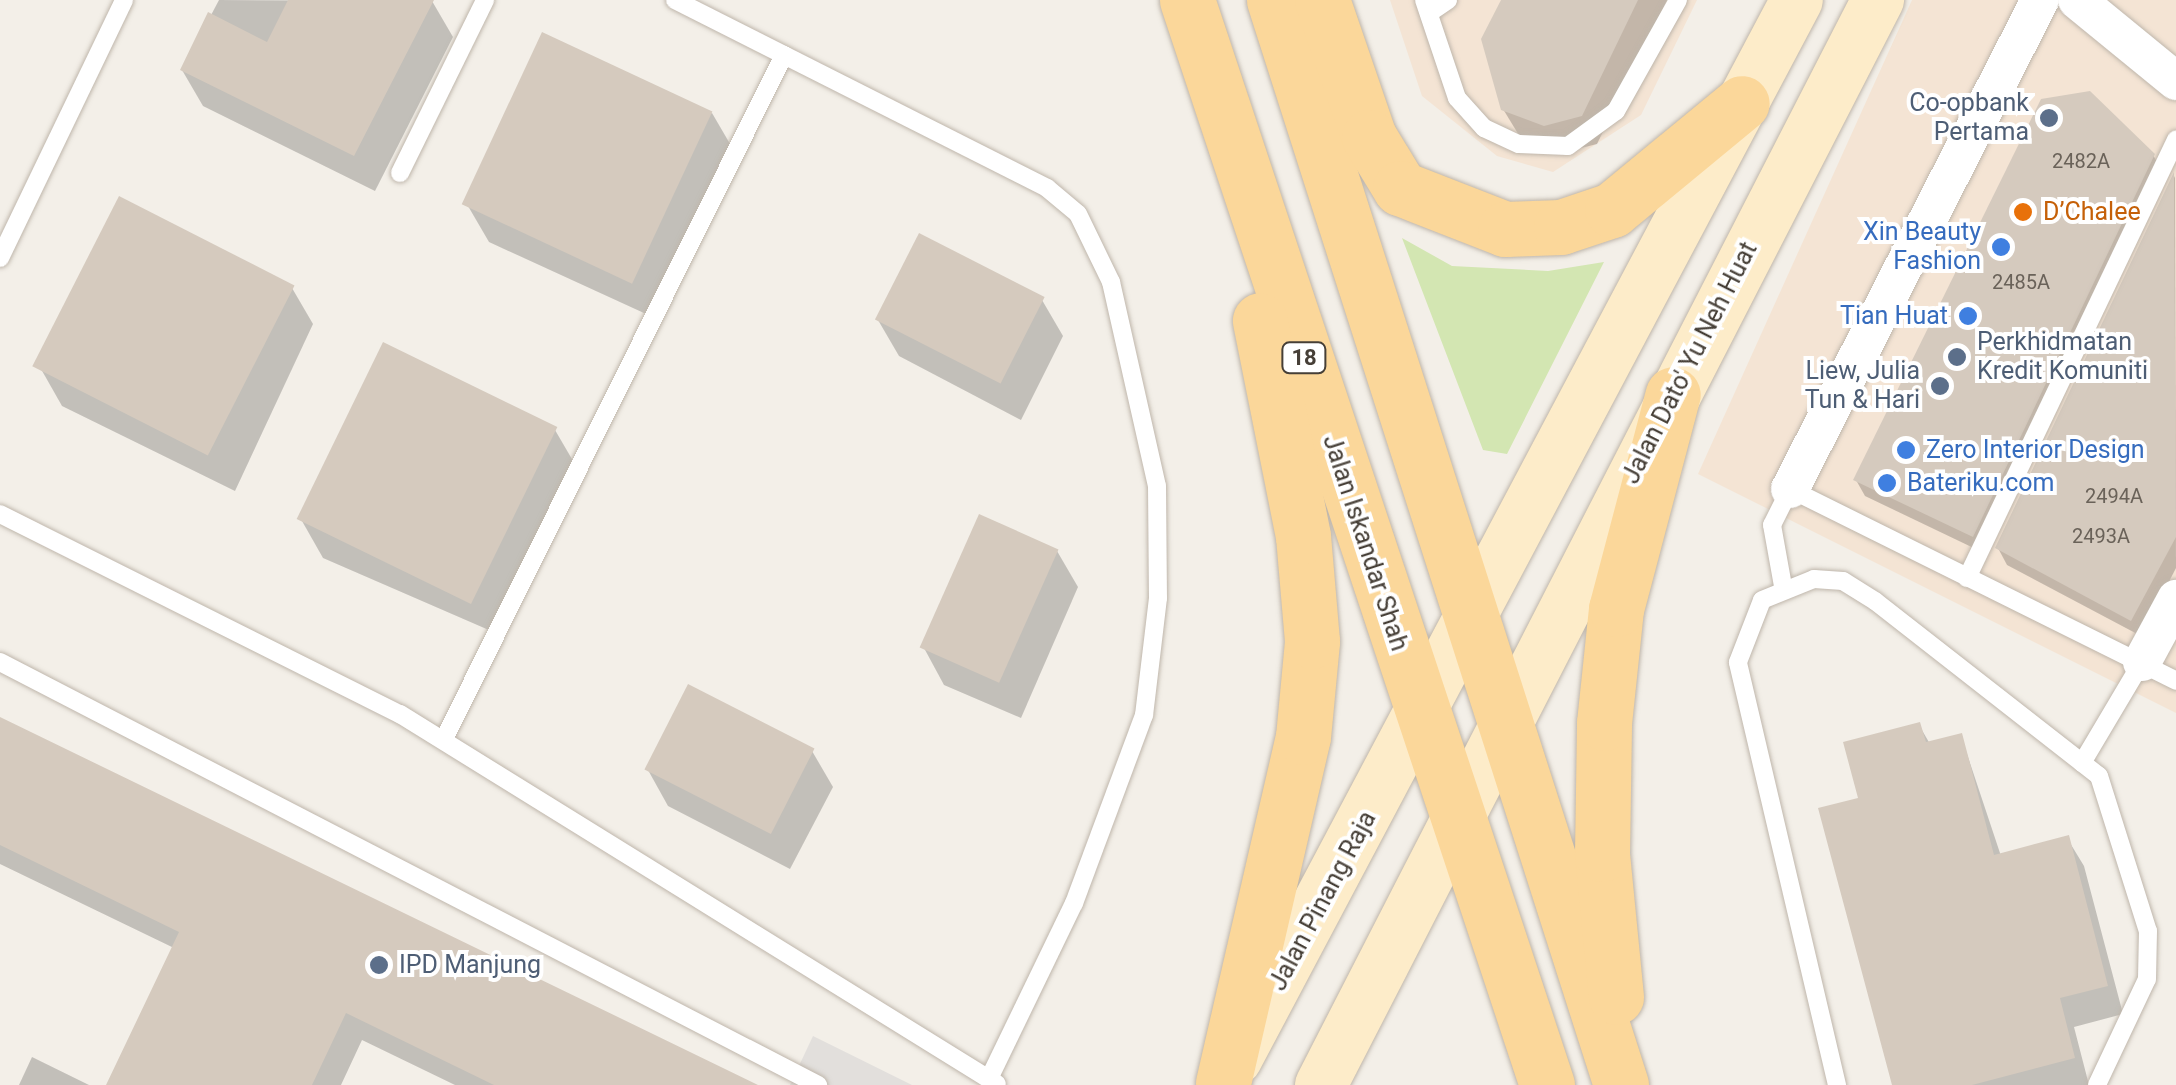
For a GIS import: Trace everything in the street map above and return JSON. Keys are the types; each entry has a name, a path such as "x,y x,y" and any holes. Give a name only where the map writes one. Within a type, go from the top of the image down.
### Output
{"main road":[{"name":"Jalan Iskandar Shah","path":"1188,0 1546,1085"},
{"path":"1274,0 1470,621 1625,1085"},
{"path":"1322,0 1370,137 1400,188 1506,229 1561,227 1612,210 1742,103"},
{"path":"1470,621 1797,0"},
{"name":"Jalan Dato' Yu Neh Huat","path":"1457,816 1878,0"},
{"path":"1213,84 1303,536 1312,641 1303,737 1222,1084"},
{"path":"1625,1085 1602,854 1604,723 1616,609 1674,394"},
{"name":"Jalan Pinang Raja","path":"1222,1084 1470,621"},
{"path":"1320,1085 1457,816"}],"street":[{"path":"1790,489 2040,0"},
{"path":"2077,0 2176,80"},
{"path":"2142,662 2176,599"}],"lane":[{"path":"0,258 124,0"},
{"path":"400,173 485,0"},
{"path":"0,514 444,739 994,1082 1074,904 1144,715 1158,598 1157,486 1141,384 1112,282 1078,214 1047,188 676,0"},
{"path":"1448,0 1426,6 1457,98 1484,128 1519,144 1568,146 1616,111 1678,0"},
{"path":"444,739 784,56"},
{"path":"1967,578 2176,139"},
{"path":"1783,586 1772,524 1790,489 2176,680"},
{"path":"1838,1085 1738,662 1762,600 1783,586 1843,580 2082,763 2118,816 2148,931 2147,979 2097,1085"},
{"path":"0,662 818,1085"},
{"path":"2082,763 2142,662"}],"shaded area":[{"path":"1390,0 1697,0 1641,115 1553,172 1497,156 1422,96"},
{"path":"1912,0 2176,0 2176,713 1698,474"},
{"path":"813,1036 912,1085 790,1085"}],"green space":[{"path":"1402,238 1452,266 1548,271 1604,262 1507,454 1483,450"}],"building":[{"path":"288,0 434,0 354,156 180,70 208,12 267,42"},
{"path":"1501,0 1638,0 1582,116 1544,126 1501,110 1481,39"},
{"path":"542,32 712,111 632,284 462,204"},
{"path":"2090,91 2155,154 1973,537 1853,480 2041,99"},
{"path":"2174,172 2176,537 2131,621 1995,548"},
{"path":"119,196 295,285 208,456 32,366"},
{"path":"919,233 1045,297 1001,383 875,319"},
{"path":"383,342 557,427 471,604 297,519"},
{"path":"979,514 1058,549 999,683 920,647"},
{"path":"688,684 815,748 771,834 644,770"},
{"name":"IPD Manjung","path":"0,717 758,1085 494,1085 346,1013 312,1085 106,1085 179,932 0,845"},
{"path":"1920,722 1926,742 1962,733 1994,855 2069,835 2108,986 2060,998 2075,1058 1972,1085 1892,1085 1818,808 1858,798 1843,742"}],"place":[{"name":"Co-opbank Pertama","path":"2049,118"},
{"name":"D’Chalee","path":"2023,212"},
{"name":"Xin Beauty Fashion","path":"2001,247"},
{"name":"Tian Huat","path":"1968,316"},
{"name":"Perkhidmatan Kredit Komuniti","path":"1957,357"},
{"name":"Liew, Julia Tun & Hari","path":"1940,386"},
{"name":"Zero Interior Design","path":"1906,450"},
{"name":"Bateriku.com","path":"1887,483"},
{"name":"IPD Manjung","path":"379,965"}]}
